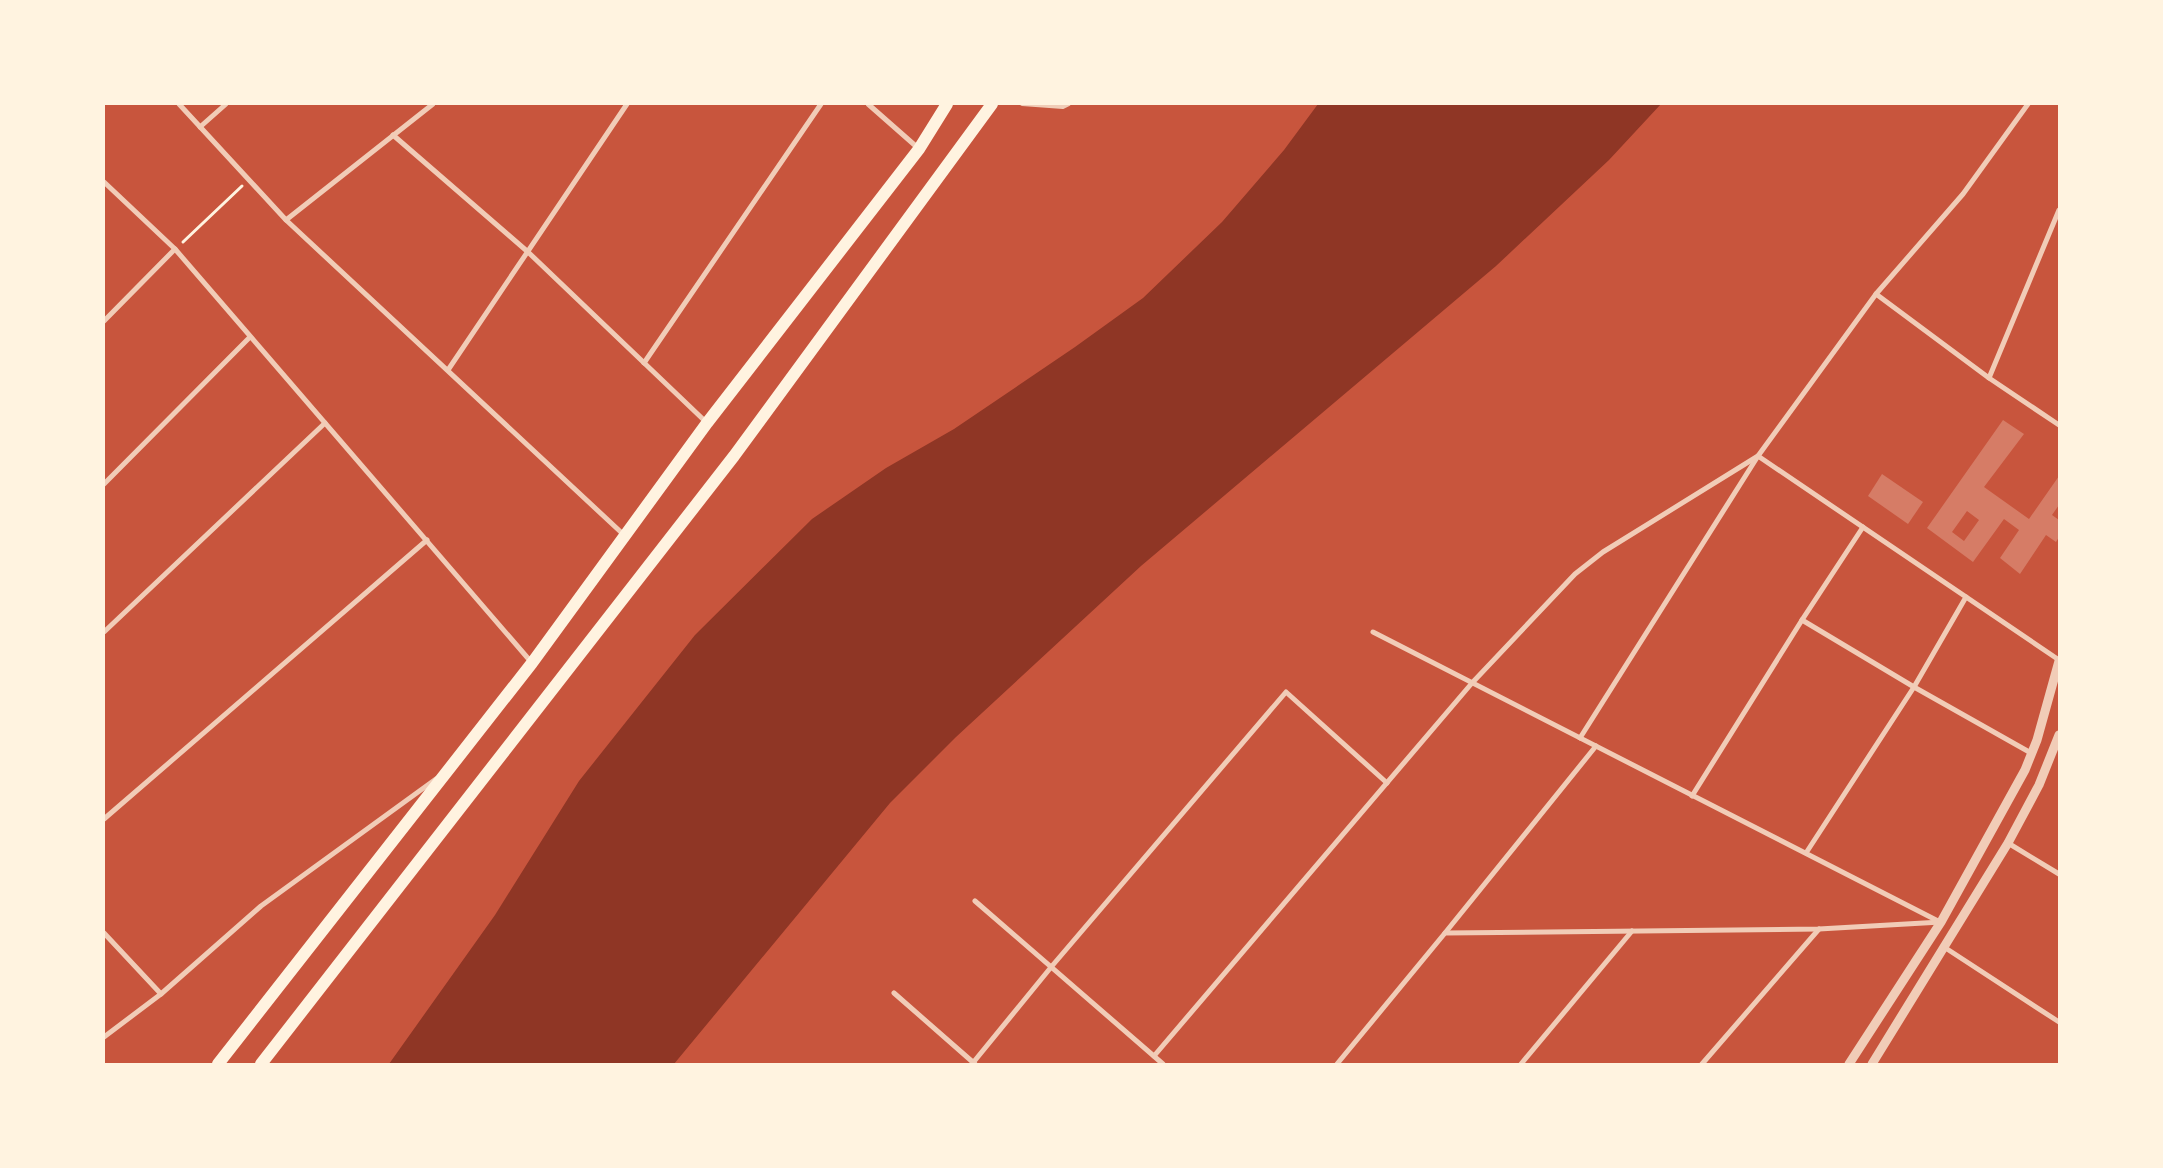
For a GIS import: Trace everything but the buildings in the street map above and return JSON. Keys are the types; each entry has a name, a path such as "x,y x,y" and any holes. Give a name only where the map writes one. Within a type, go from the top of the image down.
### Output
{"main road":[{"path":"218,1064 532,663 707,424 919,149 947,104"},
{"path":"261,1064 734,456 992,104"}],"street":[{"path":"179,104 286,220 625,535"},
{"path":"200,127 226,104"},
{"path":"286,220 433,104"},
{"path":"448,370 627,104"},
{"path":"644,363 821,104"},
{"path":"868,104 919,149"},
{"path":"1580,738 1758,456 1876,294 1963,194 2028,104"},
{"path":"393,135 528,252 707,424"},
{"path":"104,182 175,249 532,663"},
{"path":"1989,378 2059,210"},
{"path":"104,321 175,249"},
{"path":"1876,294 1989,378 2059,425"},
{"path":"104,484 250,337"},
{"path":"104,632 325,423"},
{"path":"1758,456 2059,661 2057,675 2024,770 1940,922 1849,1064"},
{"path":"1154,1056 1472,683 1575,574 1596,558 1758,456"},
{"path":"1692,796 1802,620 1863,528"},
{"path":"104,819 427,540"},
{"path":"1806,853 1914,687 1966,597"},
{"path":"1802,620 1914,687 2031,753"},
{"path":"1373,632 1940,922"},
{"path":"894,993 974,1064 1052,966 1286,692 1387,782"},
{"path":"1872,1064 2008,842 2039,785 2059,734"},
{"path":"1337,1064 1596,746"},
{"path":"104,1037 161,994 261,906 452,767"},
{"path":"2008,842 2059,874"},
{"path":"975,901 1163,1064"},
{"path":"1445,933 1819,929 1940,922"},
{"path":"1702,1064 1819,929"},
{"path":"1521,1064 1632,931"},
{"path":"104,933 161,994"},
{"path":"1944,947 2059,1022"}],"lane":[{"path":"1022,104 1064,108 1069,104"}],"path":[{"path":"175,249 249,179"}],"shaded area":[{"path":"1318,104 1661,104 1609,160 1496,266 1141,566 956,737 890,803 674,1064 389,1064 495,915 579,781 695,635 812,519 886,468 954,429 1075,347 1143,298 1222,222 1284,150"}]}
